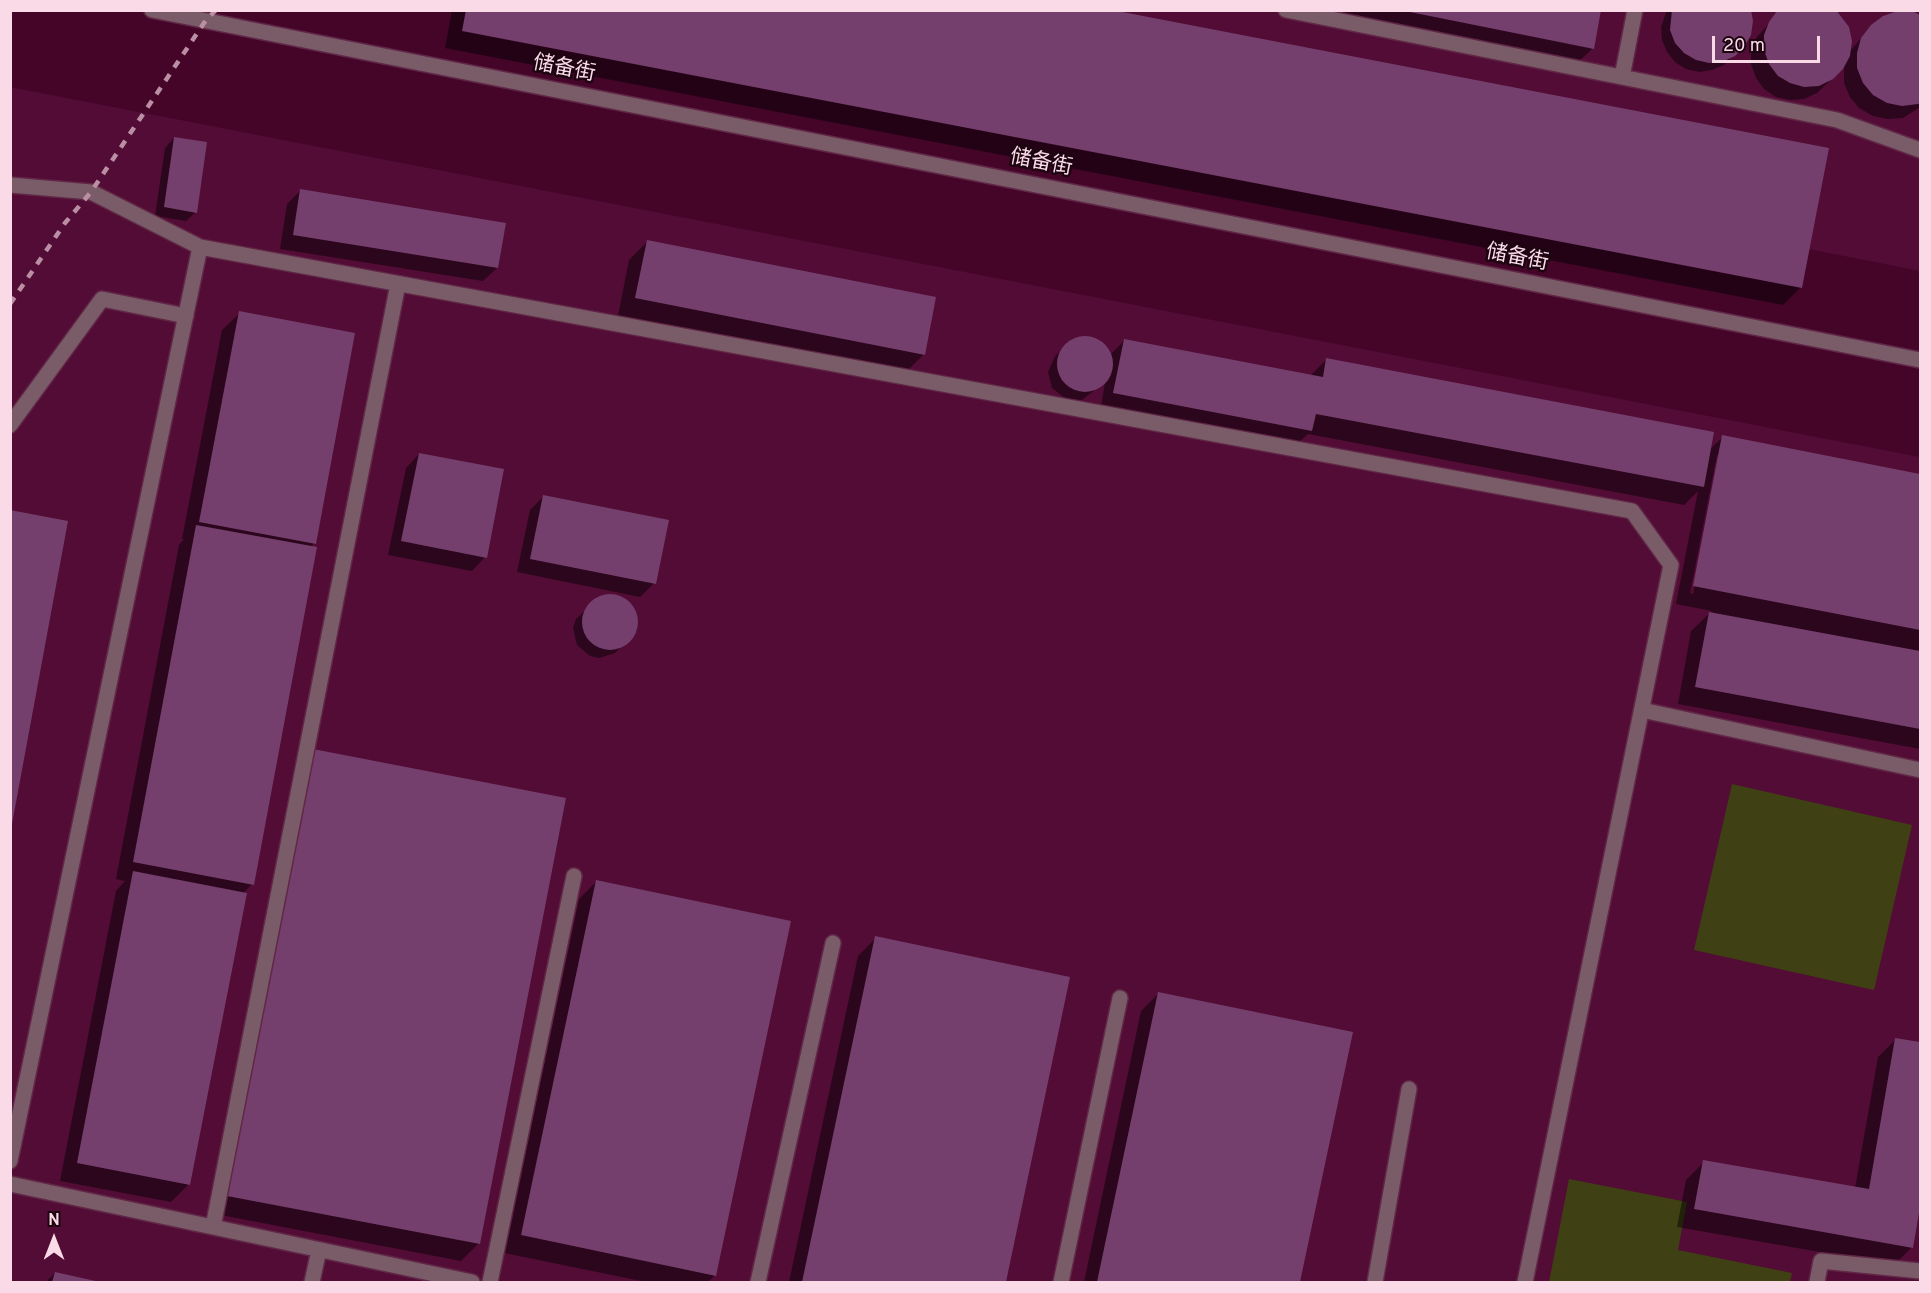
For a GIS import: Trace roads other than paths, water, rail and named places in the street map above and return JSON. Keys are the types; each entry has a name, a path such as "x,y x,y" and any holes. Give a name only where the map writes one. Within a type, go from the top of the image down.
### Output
{"street":[{"name":"储备街","path":"152,10 1920,360"},
{"path":"1286,10 1838,120 1920,150"},
{"path":"1622,77 1635,10"},
{"path":"10,185 91,192 200,247 1632,511 1671,565 1525,1282"},
{"path":"10,1161 200,247"},
{"path":"213,1227 398,284"},
{"path":"10,425 102,299 186,316"},
{"path":"1642,710 1920,770"},
{"path":"490,1282 574,876"},
{"path":"758,1282 833,943"},
{"path":"1060,1282 1120,998"},
{"path":"1375,1282 1409,1089"},
{"path":"10,1184 472,1282"},
{"path":"312,1282 319,1250"},
{"path":"1817,1282 1821,1261 1920,1271"}],"railway":[{"path":"10,304 65,223 91,192 206,20 216,10"}]}
